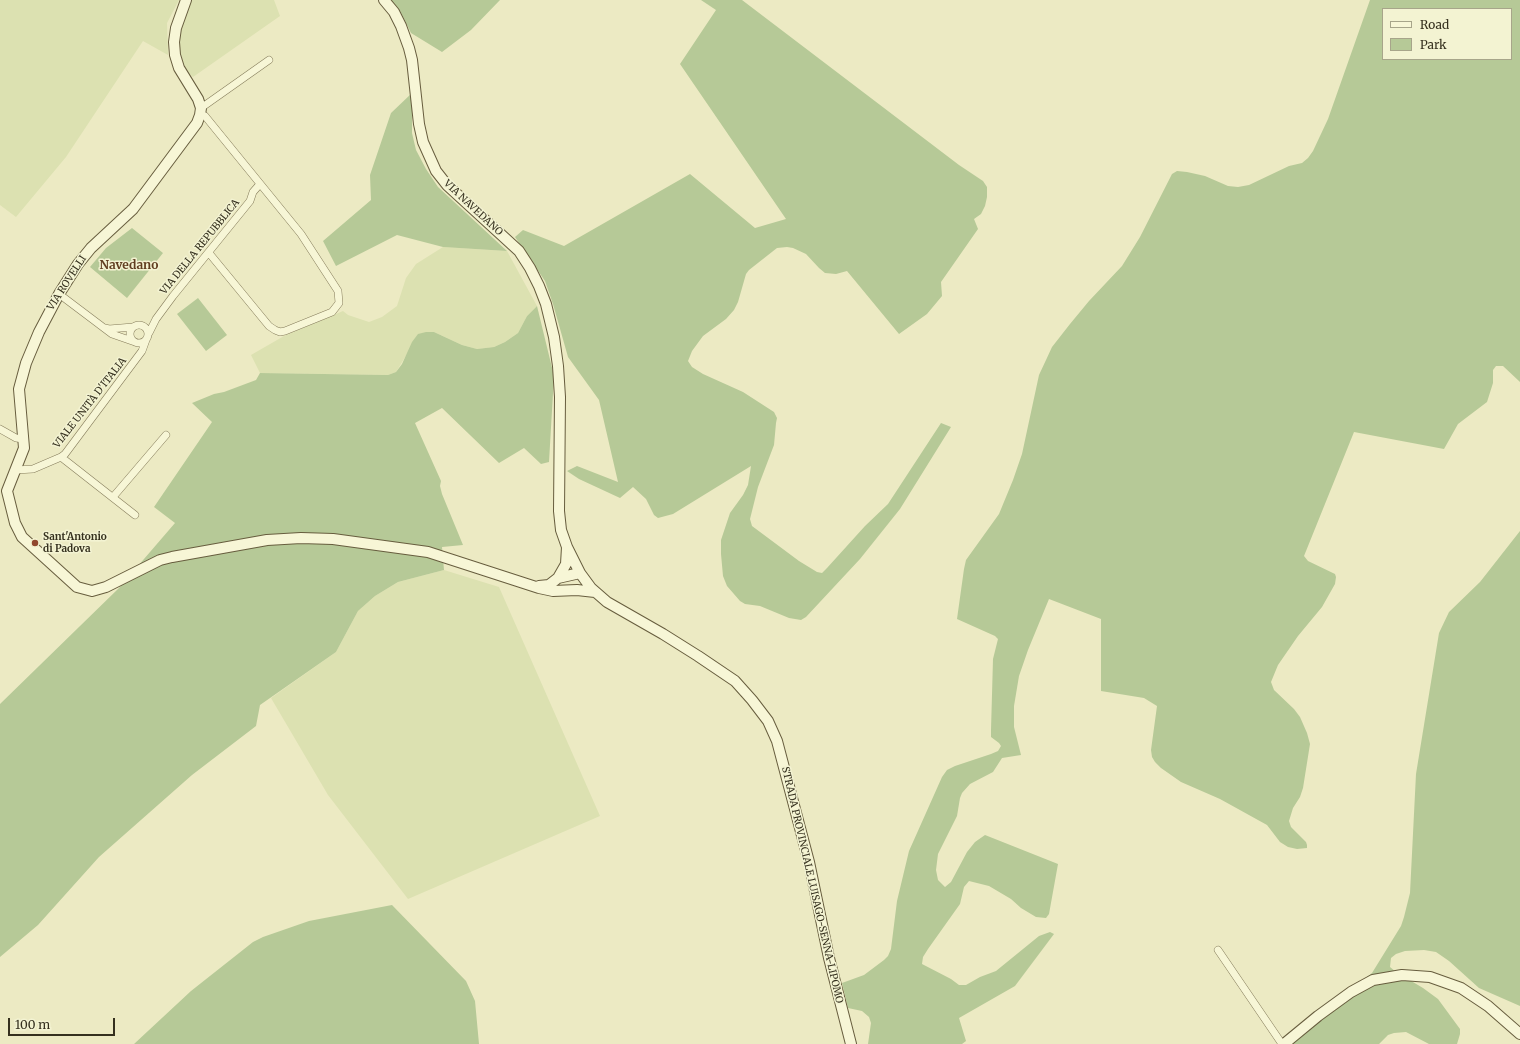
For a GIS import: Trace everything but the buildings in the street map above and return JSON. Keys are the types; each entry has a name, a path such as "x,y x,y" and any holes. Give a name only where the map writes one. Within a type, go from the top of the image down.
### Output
{"street":[{"path":"186,0 176,28 174,42 175,55 179,68 198,99 200,111 301,234 338,291 339,303 332,312 280,332 269,326 209,253"},
{"name":"VIA NAVEDANO","path":"384,0 394,12 409,48 412,60 419,124 428,156 447,185 519,252 530,268 546,304 554,337 558,366 560,397 559,511 561,530 567,547"},
{"name":"VIA ROVELLI","path":"3,492 16,470 24,448 19,389 22,377 39,332 59,294 78,264 91,248 133,209 197,123 200,111 269,60"},
{"name":"VIA DELLA REPUBBLICA","path":"147,337 156,319 250,201 253,192 260,184"},
{"path":"59,294 112,334 139,343 147,337 148,330 143,325"},
{"path":"103,327 109,329 133,327 136,325 151,323 156,319"},
{"path":"133,327 130,333 132,340 135,342"},
{"name":"VIALE UNITÀ D'ITALIA","path":"16,470 33,469 65,454 136,359 147,337"},
{"path":"0,429 16,438 24,440"},
{"path":"113,497 166,434"},
{"path":"61,457 135,515"},
{"path":"3,492 22,537 76,587 85,590 92,591 106,587 160,560 172,557 267,540 301,538 333,539 428,552 553,591 586,590 595,592"},
{"path":"534,586 549,585 558,578 566,564 567,547"},
{"name":"STRADA PROVINCIALE LUISAGO-SENNA-LIPOMO","path":"567,547 580,572 595,592 607,602 663,634 735,681 768,721 777,741 809,862 829,958 851,1044"},
{"path":"558,578 580,572"},
{"path":"568,590 580,572"},
{"path":"1218,950 1283,1044 1350,992 1373,980 1402,975 1430,977 1461,988 1488,1006 1520,1034"}],"green space":[{"path":"0,0 179,0 167,23 168,55 143,41 66,157 16,217 0,205"},
{"path":"192,0 274,0 280,16 193,77 186,71 180,53 179,40 183,16"},
{"path":"391,0 500,0 471,30 442,52 411,33 400,11"},
{"path":"701,0 742,0 959,165 983,181 987,187 985,206 981,214 974,219 978,229 941,282 942,296 927,314 899,334 847,271 836,274 825,273 806,254 787,247 777,248 749,270 746,274 738,302 734,310 726,319 703,336 692,351 688,361 692,367 703,374 743,392 774,412 777,418 774,445 758,487 750,519 752,526 799,561 817,572 822,573 865,526 888,504 941,423 951,427 900,509 860,559 806,617 801,620 789,618 760,606 745,604 740,601 727,586 723,576 721,540 730,513 743,495 748,485 751,466 673,514 658,518 654,515 646,499 633,487 620,498 579,479 567,471 577,466 618,482 599,400 568,357 545,281 515,237 523,230 564,246 690,174 755,228 786,219 680,64 716,10"},
{"path":"1370,0 1520,0 1520,382 1503,366 1496,366 1493,370 1493,383 1487,402 1458,424 1444,449 1354,432 1304,556 1308,561 1335,574 1335,584 1322,607 1298,636 1278,665 1271,682 1274,690 1294,709 1300,717 1310,744 1303,788 1300,797 1293,808 1289,821 1291,827 1306,842 1307,848 1297,849 1288,847 1280,842 1267,825 1220,799 1181,782 1161,768 1152,757 1151,750 1157,706 1144,698 1101,691 1101,619 1049,599 1019,676 1014,706 1014,727 1021,755 1002,758 993,772 970,784 962,793 957,816 938,854 936,870 938,880 945,887 951,882 967,852 975,842 985,835 1058,864 1049,914 1046,918 1036,917 1021,908 1011,899 989,886 969,881 964,887 960,904 928,949 923,957 922,964 951,979 959,985 966,985 980,977 996,971 1039,936 1050,932 1054,934 1015,986 959,1018 966,1041 962,1044 868,1044 871,1023 869,1017 862,1011 848,1008 842,983 864,975 888,956 891,949 897,901 909,851 942,777 947,770 998,751 1001,746 991,737 993,659 998,639 995,636 957,619 966,560 999,514 1013,480 1022,454 1039,375 1052,347 1089,301 1122,266 1140,237 1172,174 1177,171 1187,172 1205,176 1228,186 1238,187 1249,185 1289,166 1302,163 1313,151 1328,119"},
{"path":"412,93 412,133 416,150 426,169 438,187 507,251 443,247 397,235 336,266 323,241 371,200 370,175 391,113"},
{"path":"132,228 163,253 127,298 90,267 106,248"},
{"path":"443,247 507,251 537,306 527,316 518,333 505,342 494,347 477,349 462,345 434,332 407,354 396,372 388,375 260,373 251,355 284,336 343,311 348,315 369,322 382,317 397,306 406,278 416,264"},
{"path":"198,298 227,335 206,351 177,314"},
{"path":"537,306 554,376 549,462 541,464 524,448 499,463 442,408 415,423 441,481 440,486 442,494 463,545 442,547 444,570 398,582 375,596 358,611 336,652 260,705 256,726 192,775 99,857 38,925 0,957 0,704 119,588 175,523 154,507 212,422 192,403 256,380 260,373 388,375 396,372 402,364 412,342 418,334 426,332 434,332 462,345 477,349 494,347 505,342 518,333 527,316"},
{"path":"1520,531 1520,1006 1479,988 1449,961 1436,952 1424,950 1405,951 1396,954 1391,958 1390,967 1438,999 1460,1029 1457,1044 1429,1044 1406,1032 1388,1035 1379,1044 1286,1044 1319,1014 1372,973 1401,926 1410,893 1416,774 1439,633 1449,612 1480,582"},
{"path":"444,570 499,587 600,816 408,899 328,795 271,698 336,652 358,611 375,596 398,582"},
{"path":"392,905 466,981 475,1001 479,1044 134,1044 191,991 253,942 309,921"}],"place":[{"name":"Sant'Antonio di Padova","path":"35,543"}],"district":[{"name":"Navedano","path":"129,266"}]}
